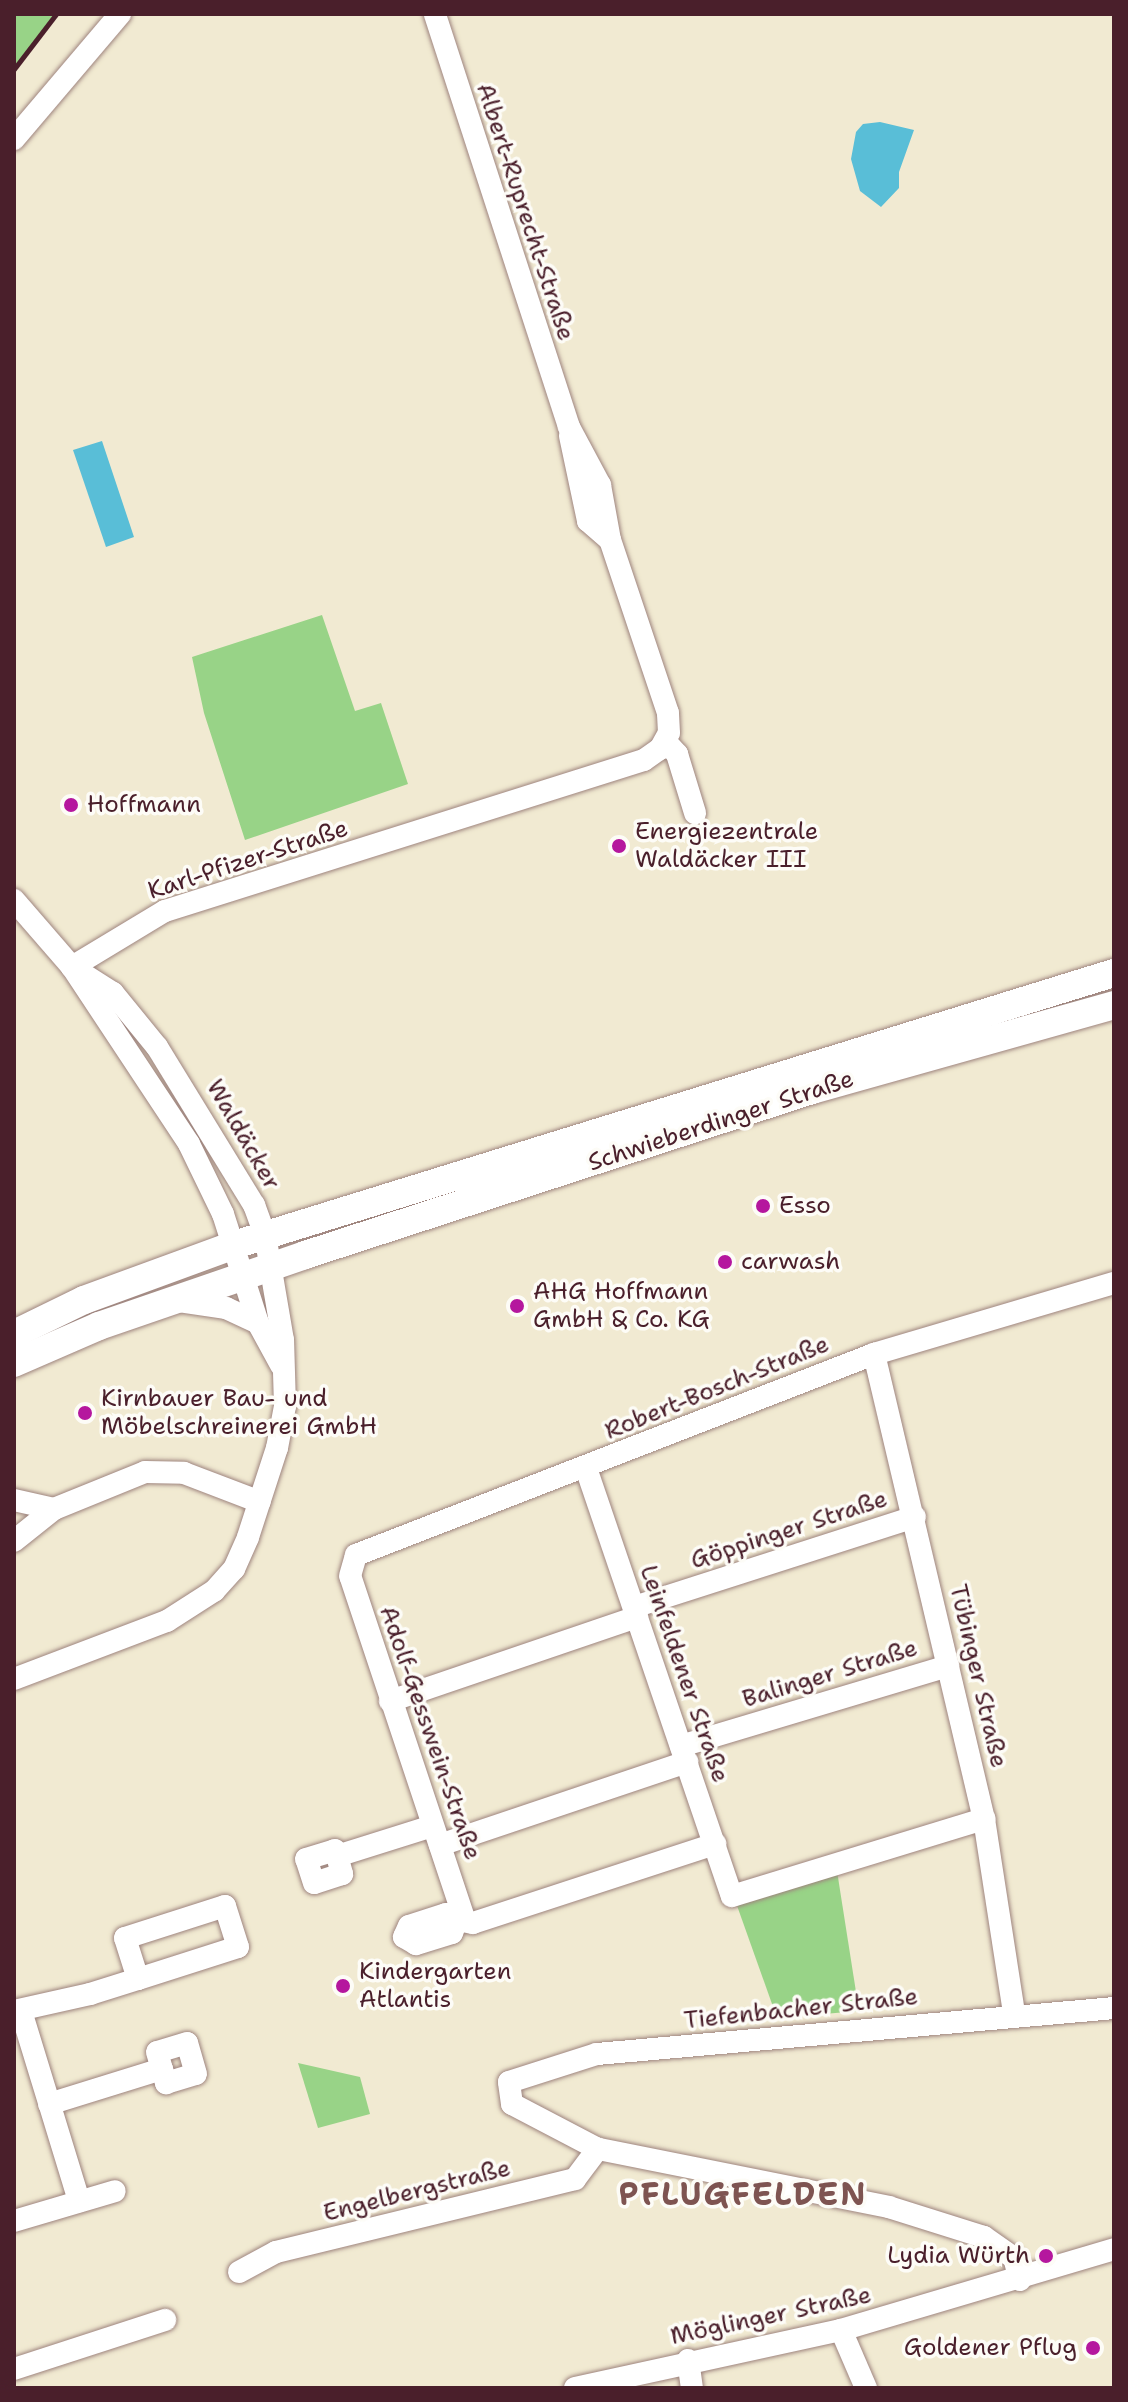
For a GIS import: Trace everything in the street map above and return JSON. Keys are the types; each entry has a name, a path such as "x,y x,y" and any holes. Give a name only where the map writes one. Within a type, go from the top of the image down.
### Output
{"main road":[{"name":"Schwieberdinger Straße","path":"14,1363 172,1300 256,1271 812,1090 1010,1020 1114,973"},
{"name":"Schwieberdinger Straße","path":"14,1334 84,1300 234,1245 420,1187 1010,1020 1114,1005"},
{"path":"420,1187 429,1215"}],"street":[{"path":"14,139 120,14"},
{"name":"Albert-Ruprecht-Straße","path":"435,14 569,427 588,521 610,540 668,713 665,741"},
{"path":"665,741 677,754 695,813"},
{"name":"Karl-Pfizer-Straße","path":"72,967 165,911 644,760 665,741"},
{"name":"Waldäcker","path":"14,900 72,967 189,1144 234,1245 256,1271 285,1373 277,1448 234,1569 192,1607 14,1679"},
{"name":"Waldäcker","path":"72,967 113,993 157,1047 238,1175 265,1235 256,1271"},
{"path":"373,1233 392,1240 475,1214 489,1196"},
{"path":"256,1271 258,1323 285,1373"},
{"name":"Robert-Bosch-Straße","path":"351,1564 366,1547 586,1468 874,1354 1114,1283"},
{"path":"172,1300 226,1308 258,1323"},
{"name":"Tübinger Straße","path":"874,1354 984,1819 1014,2013"},
{"name":"Leinfeldener Straße","path":"586,1468 732,1896 984,1819"},
{"path":"14,1541 54,1509 145,1472 184,1473 260,1502"},
{"path":"14,1500 54,1509"},
{"name":"Göppinger Straße","path":"390,1701 635,1612 915,1517"},
{"name":"Adolf-Gesswein-Straße","path":"351,1564 390,1701 436,1836 460,1919 473,1923 715,1844"},
{"name":"Balinger Straße","path":"337,1856 436,1836 948,1666"},
{"path":"79,2201 18,2011 138,1979 238,1947 225,1906 125,1938 138,1979"},
{"name":"Tiefenbacher Straße","path":"598,2149 527,2115 512,2104 506,2092 509,2082 519,2075 597,2054 1014,2013 1114,2008"},
{"path":"49,2104 162,2069"},
{"path":"598,2149 889,2207 984,2237 1014,2258 1020,2280"},
{"name":"Engelbergstraße","path":"239,2272 276,2252 575,2179 598,2149"},
{"path":"14,2221 115,2191"},
{"name":"Möglinger Straße","path":"575,2388 688,2360 841,2330 1020,2280 1114,2249"},
{"path":"14,2369 165,2320"},
{"path":"841,2330 866,2388"},
{"path":"688,2360 692,2388"}],"green space":[{"path":"14,14 56,14 14,69"},
{"path":"322,615 355,711 381,703 408,784 245,840 204,713 192,657"},
{"path":"837,1871 859,2011 777,2018 735,1900"},
{"path":"298,2063 360,2077 370,2114 318,2128"}],"water":[{"path":"880,122 914,130 899,172 899,188 881,207 860,191 851,159 856,132 863,124"},
{"path":"102,441 134,537 106,547 73,450"}],"railway":[{"path":"14,69 56,14"}],"place":[{"name":"Hoffmann","path":"71,805"},
{"name":"Energiezentrale Waldäcker III","path":"619,846"},
{"name":"Esso","path":"763,1206"},
{"name":"carwash","path":"725,1262"},
{"name":"AHG Hoffmann GmbH & Co. KG","path":"517,1306"},
{"name":"Kirnbauer Bau- und Möbelschreinerei GmbH","path":"85,1413"},
{"name":"Kindergarten Atlantis","path":"343,1986"},
{"name":"Lydia Würth","path":"1046,2256"},
{"name":"Goldener Pflug","path":"1093,2348"}],"district":[{"name":"PFLUGFELDEN","path":"743,2194"}]}
